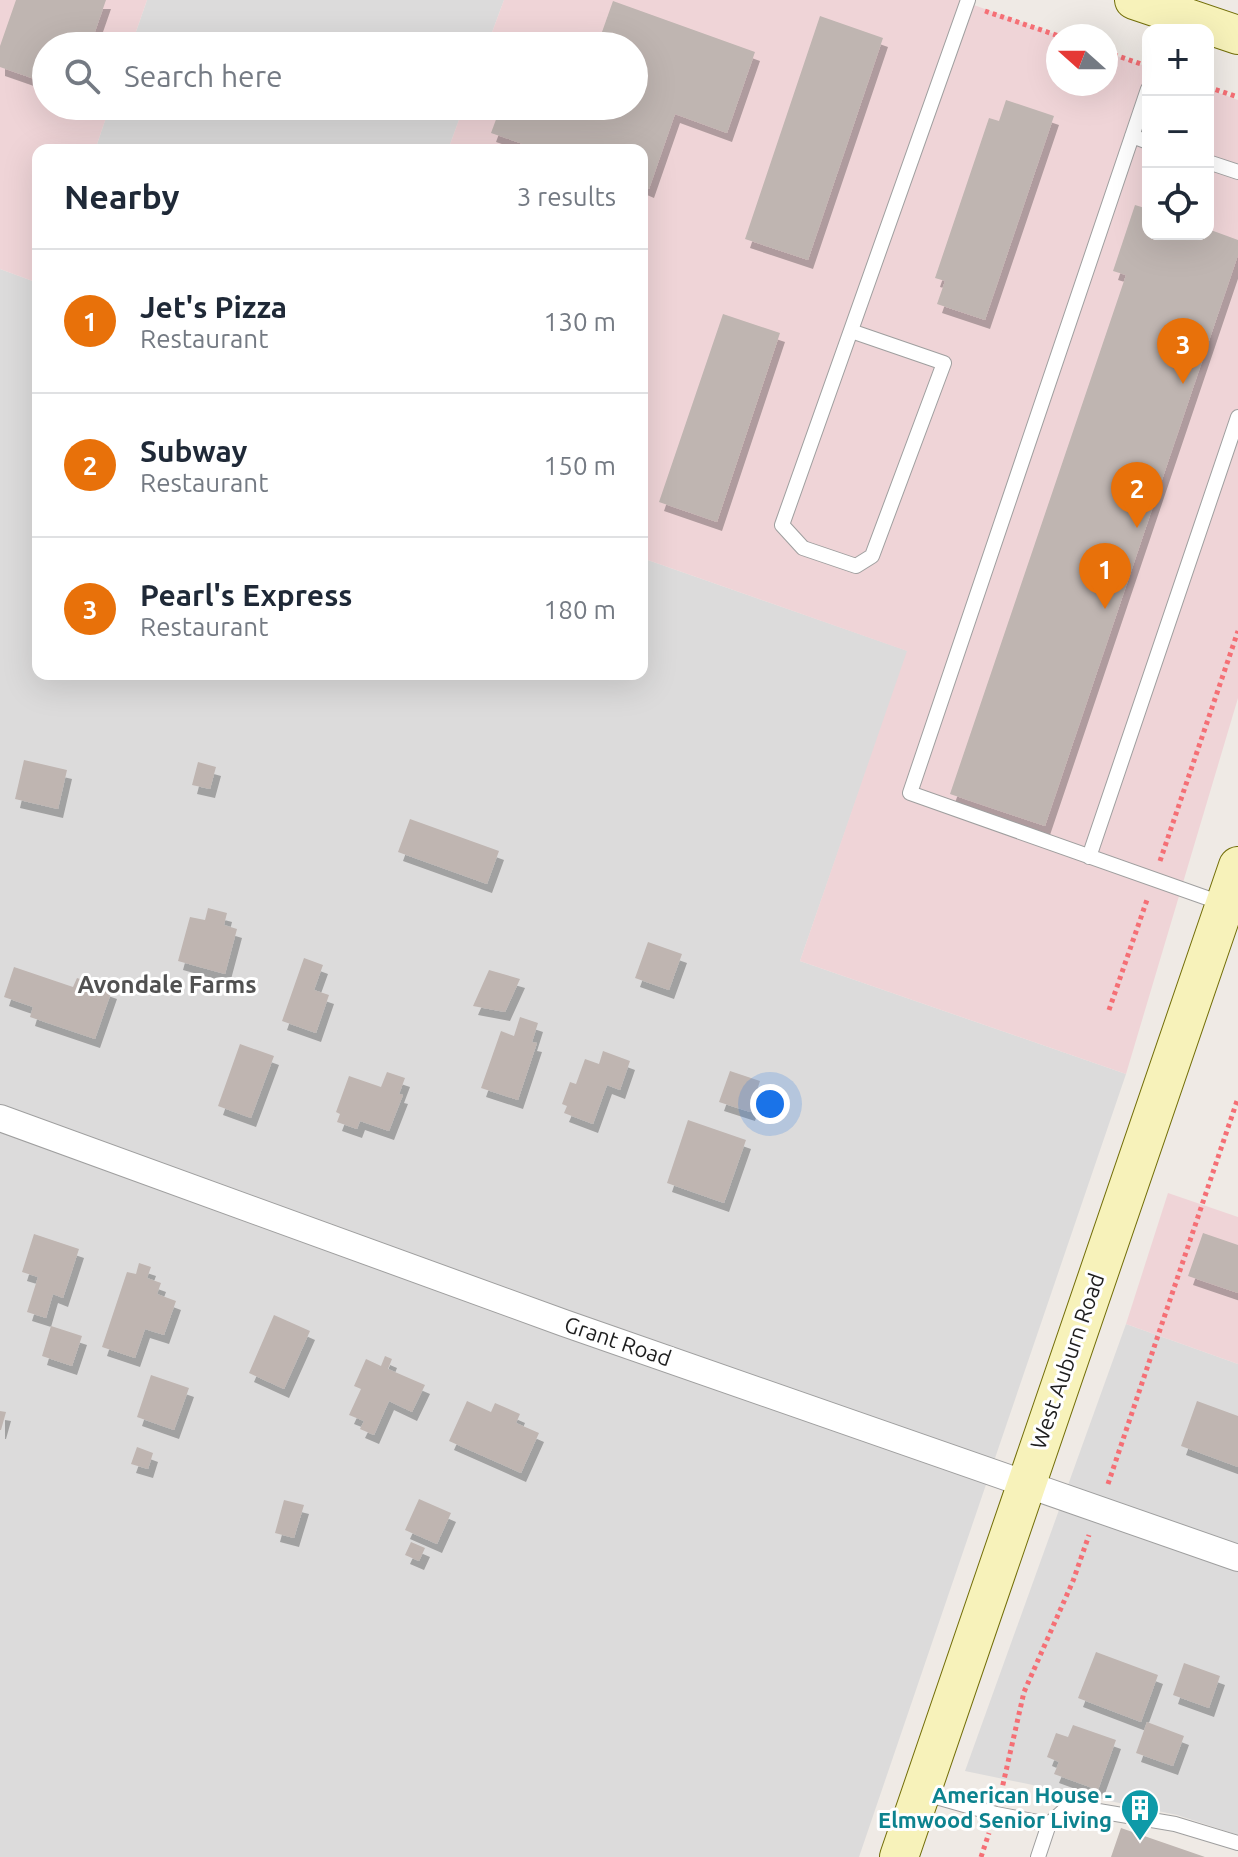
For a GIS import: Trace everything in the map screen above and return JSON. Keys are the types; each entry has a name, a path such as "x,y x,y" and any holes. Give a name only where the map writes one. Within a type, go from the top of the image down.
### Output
{"main road":[{"path":"1134,0 1170,22 1238,35"},
{"name":"West Auburn Road","path":"899,1857 1238,866"}],"street":[{"name":"Grant Road","path":"0,1118 564,1323 1238,1558"}],"lane":[{"path":"851,331 944,363 872,556 856,566 803,548 782,525 968,2"},
{"path":"1146,96 910,793 1225,904"},
{"path":"1132,136 1142,140"},
{"path":"1214,164 1238,172"},
{"path":"1089,857 1238,417"},
{"path":"921,1793 996,1814 1049,1824"},
{"path":"1038,1857 1049,1824 1069,1806 1175,1824 1238,1843"}],"path":[{"path":"968,2 1046,31"},
{"path":"1118,56 1142,65"},
{"path":"1214,89 1238,97"},
{"path":"1109,1010 1238,631"},
{"path":"1107,1485 1238,1098"},
{"path":"981,1857 996,1814 1024,1692 1073,1581 1087,1539"}],"shaded area":[{"path":"0,0 147,0 136,32 32,32 32,120 105,120 97,144 32,144 32,281 0,269"},
{"path":"147,0 504,0 492,32 136,32"},
{"path":"504,0 960,0 1046,31 1046,96 1118,96 1118,56 1142,65 1142,240 1214,240 1214,91 1238,100 1238,698 1126,1074 800,961 907,651 648,560 648,144 450,144 459,120 648,120 648,32 492,32"},
{"path":"105,120 459,120 450,144 97,144"},
{"name":"Avondale Farms","path":"0,269 32,281 32,680 648,680 648,560 908,651 800,961 1126,1074 859,1857 0,1857"},
{"path":"1168,1193 1238,1217 1238,1364 1126,1324"},
{"path":"1126,1324 1238,1364 1238,1835 1177,1815 965,1771"}],"building":[{"path":"16,0 106,0 95,32 32,32 32,78 0,67 0,46"},
{"path":"613,1 755,52 727,133 675,114 649,189 648,144 523,144 491,133 496,120 648,120 648,32 602,32"},
{"path":"820,16 883,38 808,260 745,239"},
{"path":"1006,100 1054,116 985,320 937,304 945,281 935,278 989,118 999,121"},
{"path":"1135,205 1142,207 1142,240 1214,240 1214,231 1238,240 1238,255 1045,826 950,794 1126,275 1113,271"},
{"path":"723,314 780,333 717,522 659,502"},
{"path":"24,760 67,770 58,809 15,799"},
{"path":"198,762 216,767 210,789 192,785"},
{"path":"410,819 499,851 487,884 398,852"},
{"path":"208,908 227,913 224,925 237,929 225,974 178,961 190,917 205,920"},
{"path":"648,942 682,954 669,990 635,978"},
{"path":"304,958 323,965 314,990 329,995 316,1033 282,1021"},
{"path":"14,967 73,987 77,978 112,990 95,1039 30,1017 33,1007 4,997"},
{"path":"489,970 520,979 505,1012 473,1006"},
{"path":"520,1017 538,1023 532,1042 537,1043 518,1100 481,1088 501,1031 514,1036"},
{"path":"240,1044 274,1056 251,1118 218,1106"},
{"path":"603,1051 630,1061 620,1090 607,1085 593,1124 564,1113 567,1106 562,1104 570,1082 576,1084 585,1059 599,1064"},
{"path":"730,1071 760,1081 750,1112 719,1102"},
{"path":"387,1072 405,1078 399,1094 403,1095 389,1131 360,1121 357,1129 337,1122 340,1114 336,1112 349,1076 381,1087"},
{"path":"688,1120 746,1140 724,1203 667,1183"},
{"path":"1203,1233 1238,1245 1238,1293 1188,1276"},
{"path":"34,1234 79,1249 63,1298 53,1294 46,1318 27,1312 38,1277 22,1272"},
{"path":"139,1263 151,1267 147,1278 161,1283 157,1294 176,1301 164,1335 145,1329 135,1358 102,1347 127,1272 136,1274"},
{"path":"274,1315 310,1331 284,1389 249,1373"},
{"path":"51,1326 82,1336 72,1366 42,1356"},
{"path":"385,1356 392,1359 388,1369 425,1385 412,1412 389,1401 374,1435 360,1429 364,1421 349,1415 361,1389 354,1386 366,1359 381,1366"},
{"path":"151,1375 189,1388 174,1430 137,1417"},
{"path":"467,1401 491,1412 495,1403 520,1414 516,1423 539,1433 521,1473 449,1441"},
{"path":"1197,1401 1238,1416 1238,1467 1181,1446"},
{"path":"0,1411 6,1412 1,1430 0,1430"},
{"path":"137,1447 153,1453 148,1469 131,1464"},
{"path":"419,1499 451,1513 437,1544 405,1530"},
{"path":"284,1500 304,1505 294,1538 275,1533"},
{"path":"411,1542 425,1548 419,1561 405,1555"},
{"path":"1096,1652 1158,1675 1141,1722 1078,1698"},
{"path":"1184,1663 1220,1676 1209,1708 1173,1695"},
{"path":"1147,1722 1184,1736 1173,1766 1136,1753"},
{"path":"1073,1725 1116,1740 1098,1790 1054,1774 1059,1762 1047,1757 1056,1733 1068,1737"},
{"name":"American House - Elmwood Senior Living","path":"1121,1828 1205,1857 1111,1857"}],"place":[{"name":"Pearl's Express","path":"1183,384"},
{"name":"Subway","path":"1137,528"},
{"name":"Jet's Pizza","path":"1105,609"},
{"name":"American House - Elmwood Senior Living","path":"1140,1842"}],"district":[{"name":"Avondale Farms","path":"167,985"}]}
